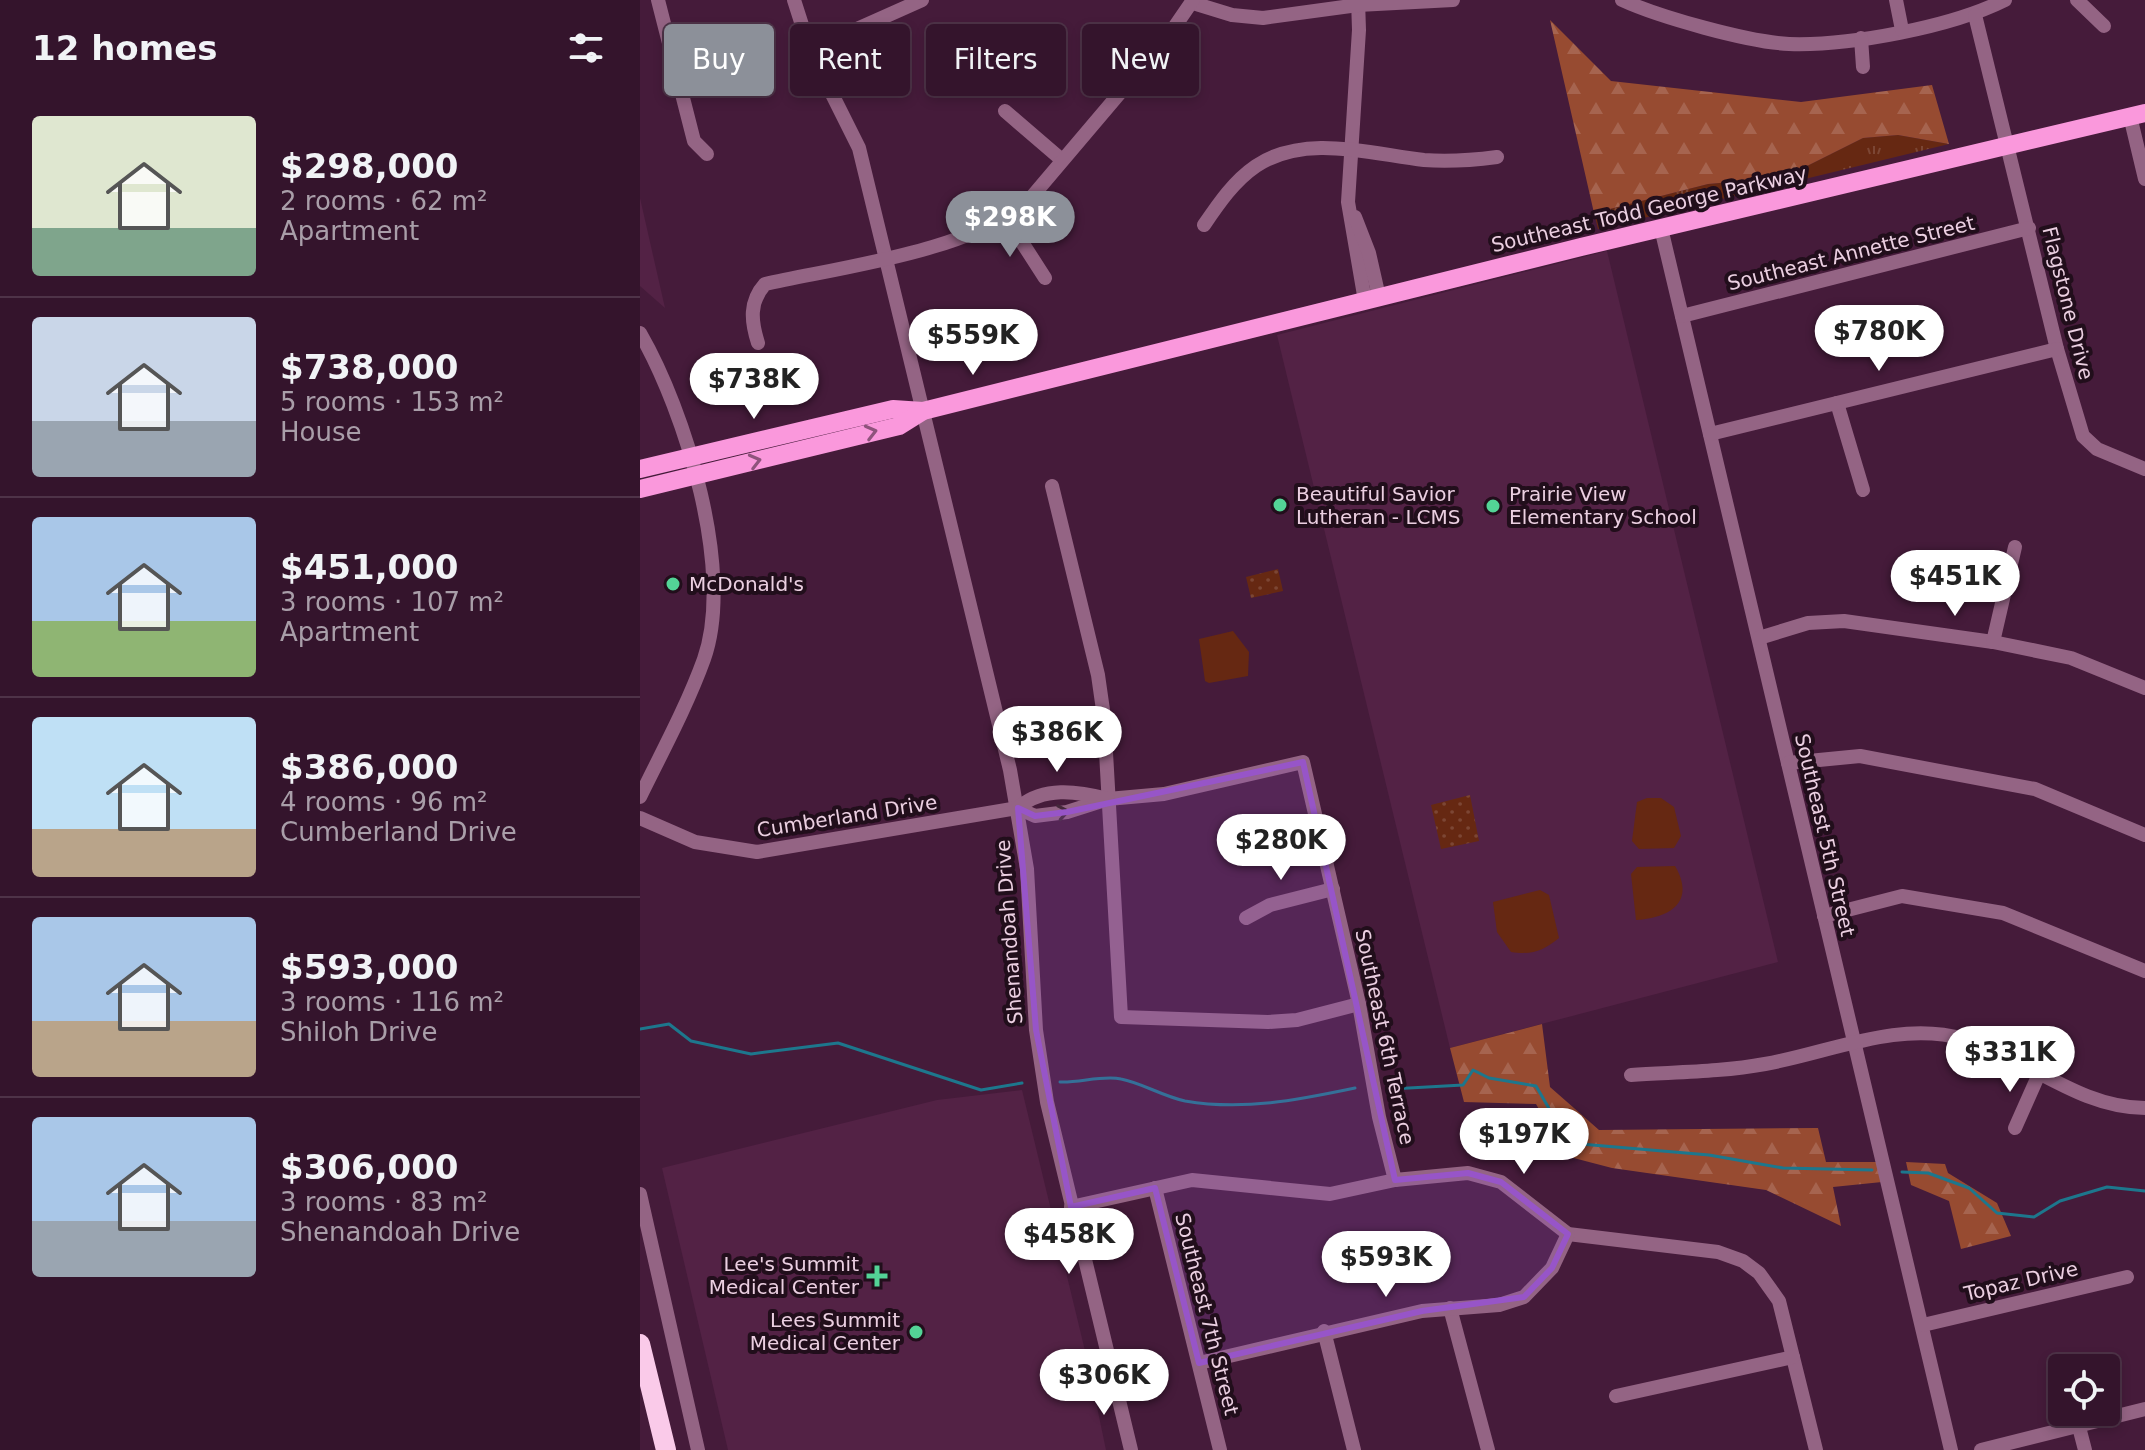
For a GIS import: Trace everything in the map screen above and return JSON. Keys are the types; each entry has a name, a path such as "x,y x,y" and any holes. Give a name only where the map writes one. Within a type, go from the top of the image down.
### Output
{"highway":[{"path":"640,1344 666,1450"}],"main road":[{"name":"Southeast Todd George Parkway","path":"923,411 1661,228 2011,150 2138,114"},
{"path":"640,469 893,409 923,411"},
{"path":"640,489 899,426 923,411"}],"street":[{"path":"658,0 694,141 707,154"},
{"name":"Shenandoah Drive","path":"794,0 802,24"},
{"path":"868,24 922,0"},
{"path":"758,343 753,326 753,297 765,284 886,257 978,232 1007,219 1030,199 1193,2 1232,15 1263,18 1358,3 1453,0"},
{"path":"1622,0 1738,35 1788,44 1861,38 1902,30 1975,15 2005,0"},
{"path":"1896,0 1902,30"},
{"path":"2077,0 2104,26"},
{"path":"1358,3 1348,202 1369,253 1372,299"},
{"name":"Flagstone Drive","path":"1975,15 2011,150 2057,349 2083,436 2103,451 2145,469"},
{"path":"1861,38 1863,67"},
{"name":"Shenandoah Drive","path":"833,96 859,148 1018,808 1027,869 1036,1030 1047,1102 1131,1450"},
{"path":"1005,111 1062,160"},
{"path":"2138,114 2145,179"},
{"path":"1204,225 1239,179 1259,164 1282,153 1308,149 1350,149 1427,160 1497,157"},
{"path":"1007,219 1045,278"},
{"name":"Southeast 5th Street","path":"1661,228 1951,1450"},
{"name":"Southeast Annette Street","path":"1682,316 2029,228"},
{"path":"640,333 672,399 714,552 713,620 705,658 640,797"},
{"path":"1710,434 2057,349"},
{"path":"1837,403 1863,490"},
{"path":"1052,486 1098,675 1121,1017 1268,1022 1297,1020 1359,1004"},
{"path":"1993,642 2015,547"},
{"path":"1759,638 1808,623 1844,621 1993,642 2071,658 2145,688"},
{"path":"1788,763 1860,756 2035,789 2145,835"},
{"name":"Cumberland Drive","path":"640,818 695,842 757,852 1018,808 1032,796 1080,792 1108,799 1164,794 1303,762"},
{"name":"Southeast 6th Terrace","path":"1303,762 1359,1004 1379,1117 1395,1180"},
{"path":"1246,918 1270,905 1333,889"},
{"path":"1824,916 1902,896 2003,913 2145,971"},
{"path":"1631,1075 1765,1064 1892,1035 1963,1039 2110,1105 2145,1108"},
{"path":"2015,1128 2039,1074"},
{"path":"1071,1207 1192,1180 1330,1194 1395,1180 1468,1173 1501,1182 1568,1234 1718,1252 1743,1261 1759,1273 1779,1301 1816,1450"},
{"name":"Southeast 7th Street","path":"1155,1188 1220,1450"},
{"path":"640,1194 698,1450"},
{"path":"1199,1363 1324,1331 1450,1308 1499,1305 1524,1297 1552,1268 1568,1234"},
{"name":"Topaz Drive","path":"1923,1325 2127,1277"},
{"path":"1450,1308 1488,1450"},
{"path":"1324,1331 1354,1450"},
{"path":"1616,1396 1793,1357"},
{"path":"1981,1450 2145,1409"},
{"path":"2079,1427 2085,1450"}],"highlighted area":[{"path":"1303,762 1395,1180 1468,1173 1501,1182 1568,1234 1552,1268 1524,1297 1422,1311 1199,1363 1155,1188 1071,1207 1036,1030 1018,808 1035,816 1067,812"}],"shaded area":[{"path":"640,198 665,308 640,286"},
{"name":"Prairie View Elementary School","path":"1607,251 1778,962 1450,1048 1277,335"},
{"name":"Lee's Summit Medical Center","path":"1022,1090 1106,1450 728,1450 662,1168 937,1100"}],"green space":[{"path":"1550,20 1611,81 1801,102 1932,85 1949,144 1898,135 1863,138 1803,168 1742,181 1708,184 1594,213"},
{"path":"1898,135 1949,144 1598,229 1594,213 1708,184 1742,181 1803,168 1863,138"},
{"path":"1278,569 1283,591 1251,598 1246,577"},
{"path":"1233,631 1249,652 1248,676 1209,683 1205,681 1199,639"},
{"path":"1470,795 1479,841 1441,849 1431,805"},
{"path":"1661,798 1674,807 1681,836 1674,848 1639,849 1632,841 1637,802"},
{"path":"1675,866 1683,889 1676,906 1659,916 1636,920 1631,874 1637,867"},
{"path":"1540,890 1549,895 1559,938 1537,951 1511,952 1497,932 1493,902"},
{"path":"1542,1024 1550,1087 1599,1130 1818,1128 1826,1162 1879,1162 1882,1182 1833,1187 1841,1226 1766,1190 1612,1168 1566,1156 1536,1104 1464,1102 1450,1048"},
{"path":"1906,1162 1945,1164 1948,1173 1997,1203 2011,1236 1961,1249 1949,1201 1911,1185"}],"waterway":[{"path":"640,1029 669,1024 691,1041 751,1054 838,1043 981,1090 1022,1083"},
{"path":"1391,1089 1463,1085 1473,1070 1489,1078 1536,1086 1569,1143 1709,1155 1783,1168 1872,1170"},
{"path":"1060,1082 1114,1078 1185,1101 1228,1105 1291,1100 1355,1088"},
{"path":"1902,1172 1928,1173 1969,1188 1997,1213 2034,1217 2060,1201 2107,1187 2145,1191"}],"place":[{"name":"Beautiful Savior Lutheran - LCMS","path":"1280,505"},
{"name":"Prairie View Elementary School","path":"1493,506"},
{"name":"McDonald's","path":"673,584"},
{"name":"Lee's Summit Medical Center","path":"877,1276"},
{"name":"Lees Summit Medical Center","path":"916,1332"}]}
